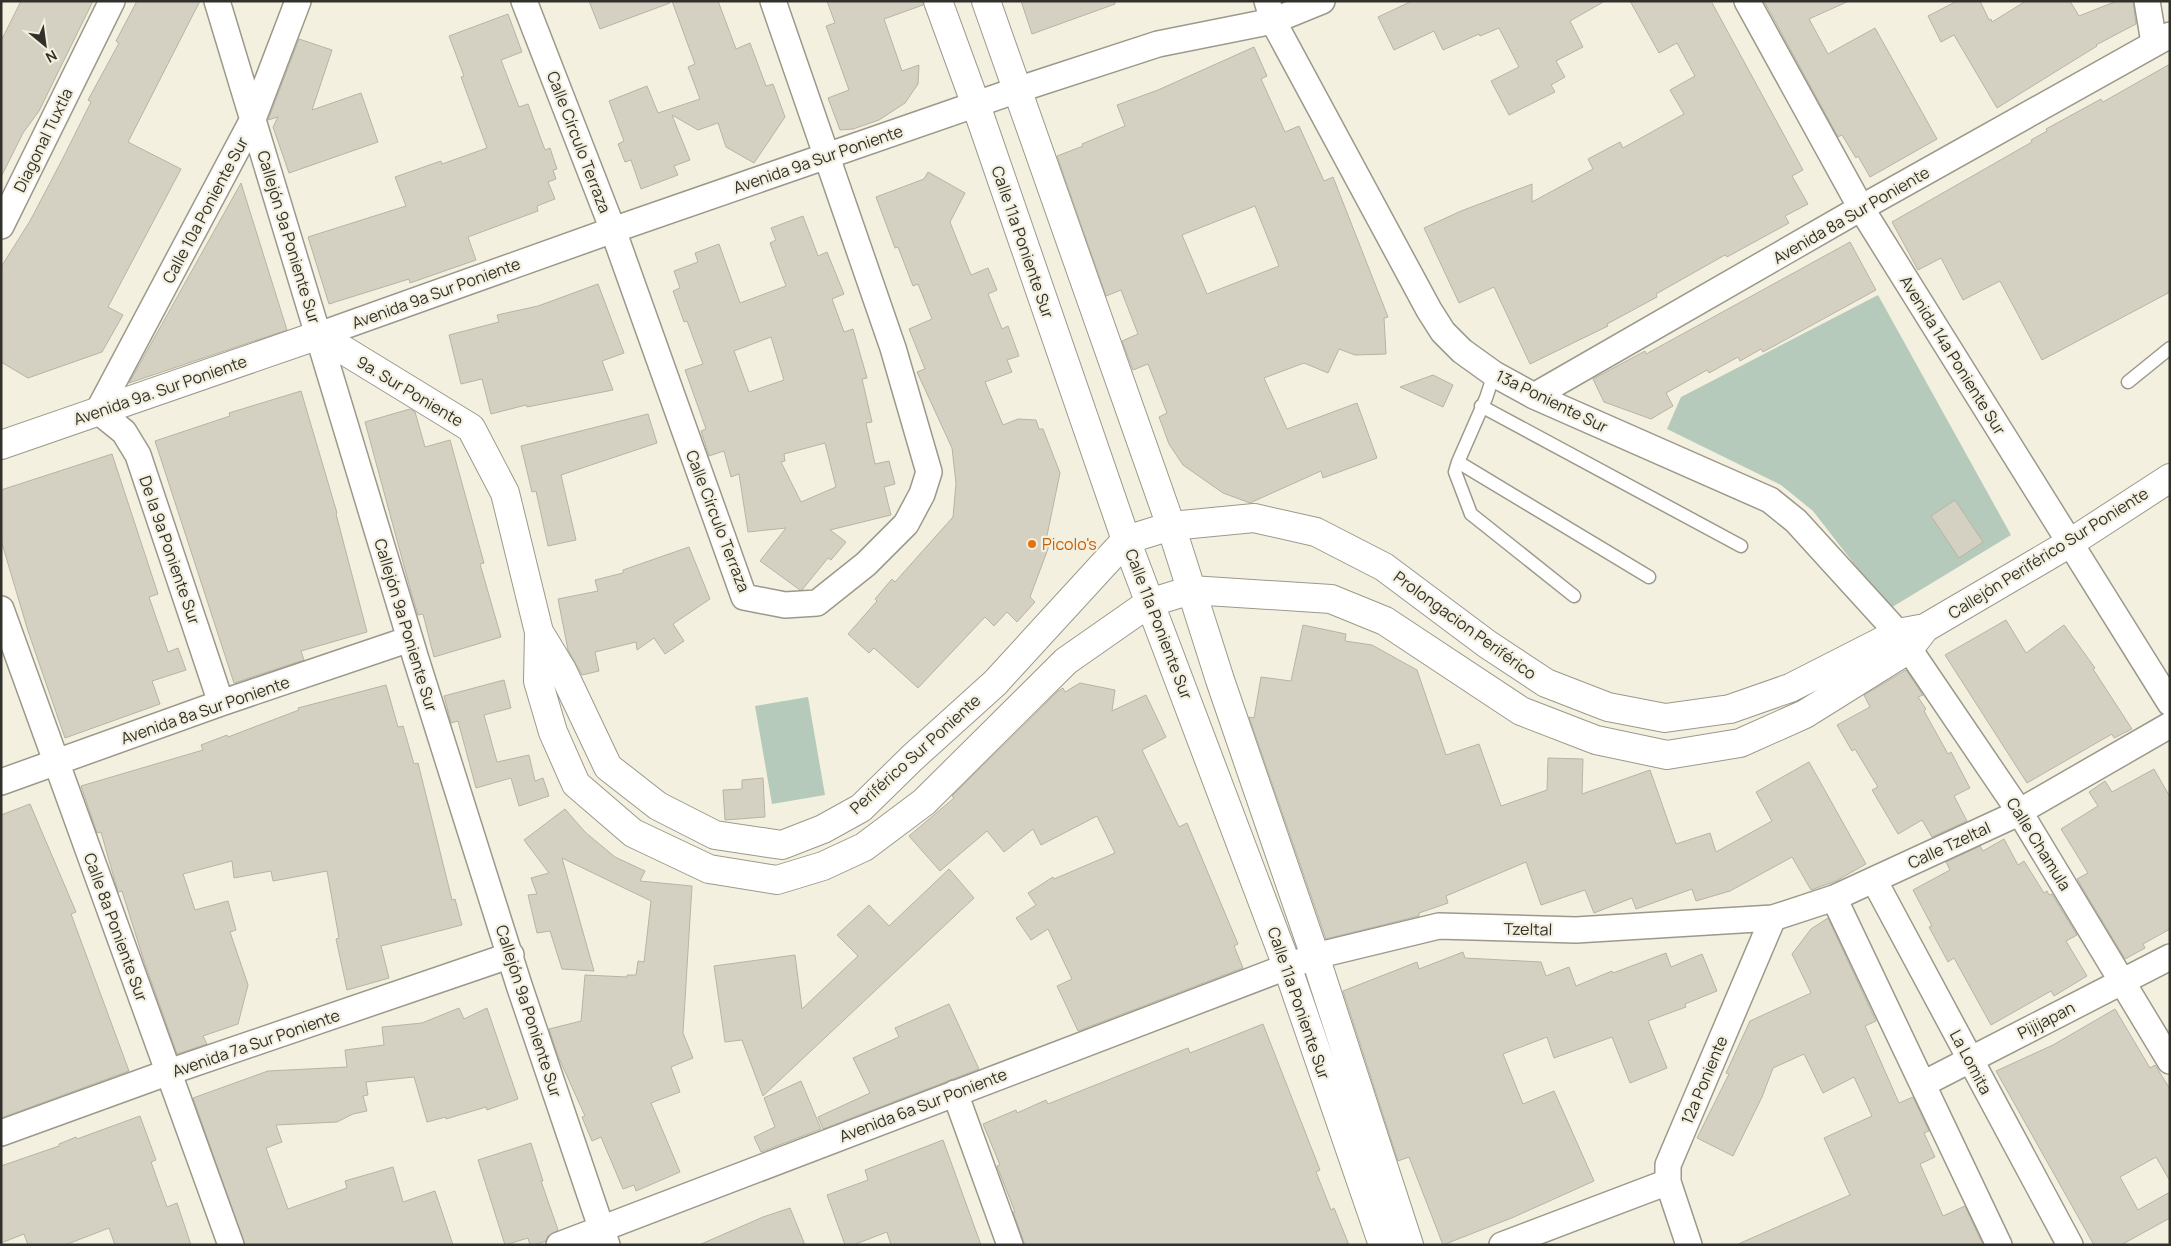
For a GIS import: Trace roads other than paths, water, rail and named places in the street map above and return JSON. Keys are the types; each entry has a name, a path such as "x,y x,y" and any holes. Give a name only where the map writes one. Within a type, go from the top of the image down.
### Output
{"main road":[{"name":"Calle 11a Poniente Sur","path":"938,1 976,104 1126,540 1287,966 1383,1245"},
{"name":"Calle 11a Poniente Sur","path":"986,1 1171,526 1220,680 1314,956 1409,1245"},
{"name":"Avenida 9a. Sur Poniente","path":"1,445 319,335"},
{"name":"9a. Sur Poniente","path":"319,335 471,428 505,493 539,632"},
{"name":"Callejón Periférico Sur Poniente","path":"1149,603 1191,590 1331,599 1385,621 1521,711 1596,740 1667,755 1740,742 1805,714 1903,641 2070,542 2170,478"},
{"name":"Prolongacion Periférico","path":"1171,526 1254,518 1316,532 1384,567 1487,644 1546,683 1608,707 1665,718 1730,709 1790,688 1903,641"},
{"path":"1126,540 1171,526"},
{"name":"Periférico Sur Poniente","path":"539,632 562,670 608,767 658,806 715,835 782,845 824,829 861,808 912,758 995,683 1126,540"},
{"path":"539,632 538,681 553,732 576,784 633,833 709,869 776,880 823,866 864,847 924,802 1066,661 1149,603"}],"street":[{"name":"Diagonal Tuxtla","path":"1,226 112,1"},
{"name":"Callejón 9a Poniente Sur","path":"217,1 410,640 519,985 604,1237"},
{"name":"Calle 10a Poniente Sur","path":"98,411 253,119 298,1"},
{"name":"Calle Círculo Terraza","path":"524,1 613,230 744,597 785,605 817,603 866,564 906,524 922,494 929,472 892,348 773,1"},
{"name":"Avenida 9a Sur Poniente","path":"319,335 613,230 1017,90 1158,44 1270,11 1322,1"},
{"name":"Avenida 14a Poniente Sur","path":"1747,1 1861,208 2170,703"},
{"path":"2147,1 2162,39"},
{"name":"13a Poniente Sur","path":"1270,11 1429,310 1443,332 1462,351 1494,374 1534,396 1770,500 1796,521 1903,641"},
{"name":"Avenida 8a Sur Poniente","path":"1534,396 1861,208 2162,39"},
{"name":"De la 9a Poniente Sur","path":"98,411 124,432 138,455 221,703"},
{"name":"Calle 8a Poniente Sur","path":"1,609 231,1245"},
{"name":"Avenida 8a Sur Poniente","path":"1,782 221,703 410,640"},
{"name":"Calle Chamula","path":"1903,641 2020,811 2170,1061"},
{"name":"Calle Tzeltal","path":"1773,918 1834,898 2020,811 2170,725"},
{"name":"La Lomita","path":"1874,880 2070,1245"},
{"path":"1834,898 1998,1245"},
{"name":"Tzeltal","path":"1287,966 1314,956 1438,926 1576,930 1773,918"},
{"name":"12a Poniente","path":"1689,1245 1668,1182 1668,1165 1773,918"},
{"name":"Avenida 7a Sur Poniente","path":"1,1133 168,1072 511,955"},
{"name":"Pijijapan","path":"1923,1084 2170,957"},
{"name":"Avenida 6a Sur Poniente","path":"559,1245 604,1237 955,1093 1287,966"},
{"path":"955,1093 1010,1245"},
{"path":"1502,1245 1668,1182"}],"lane":[{"path":"2128,382 2170,348"},
{"path":"1494,374 1455,472 1471,514 1574,596"},
{"path":"1481,406 1741,546"},
{"path":"1458,462 1649,577"}],"place":[{"name":"Picolo's","path":"1032,544"}]}
